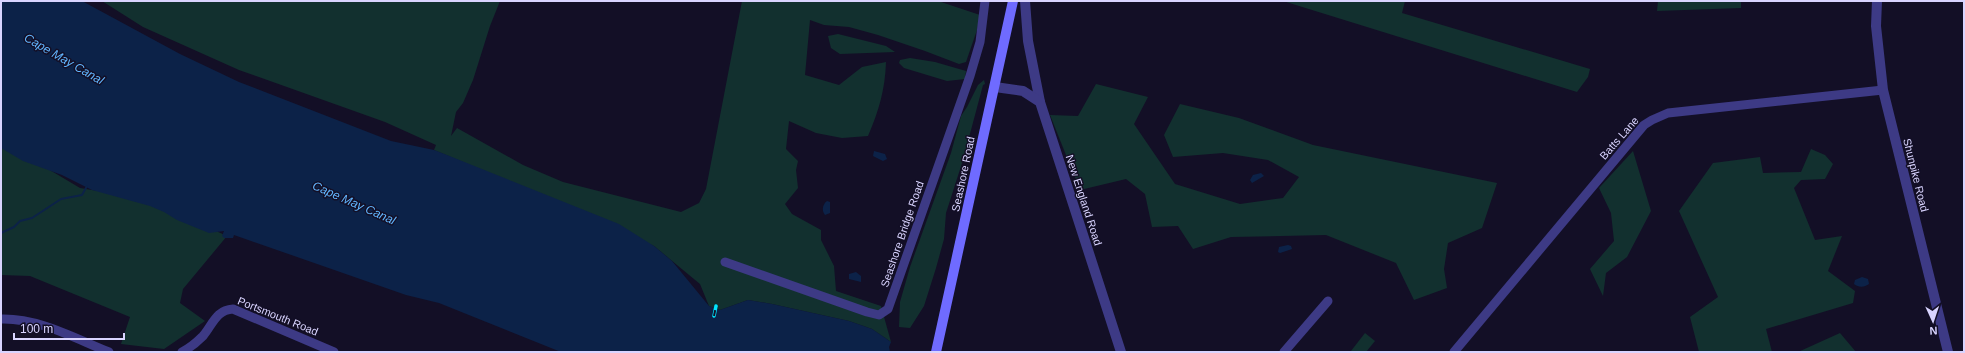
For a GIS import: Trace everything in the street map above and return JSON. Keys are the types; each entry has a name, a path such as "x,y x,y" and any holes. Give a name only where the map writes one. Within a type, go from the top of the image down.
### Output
{"main road":[{"name":"Seashore Road","path":"937,348 1013,1"}],"street":[{"name":"Seashore Bridge Road","path":"725,262 867,312 879,315 888,309 970,76 980,42 985,1"},
{"name":"New England Road","path":"1025,1 1028,41 1040,102 1121,352"},
{"name":"Shunpike Road","path":"1877,1 1876,26 1883,90 1948,352"},
{"path":"995,87 1023,91 1040,102"},
{"name":"Batts Lane","path":"1454,352 1644,125 1652,120 1668,113 1883,90"},
{"path":"1284,352 1328,301"},
{"name":"Portsmouth Road","path":"182,352 202,336 217,315 222,311 233,309 334,352"},
{"path":"1,319 26,320 40,324 108,352"}],"green space":[{"path":"102,1 500,1 490,26 473,80 463,103 456,112 451,136 457,128 523,165 563,182 681,212 699,203 706,189 742,1 938,1 980,15 977,30 966,62 959,64 878,35 849,27 824,25 810,20 805,75 839,85 862,67 886,62 883,91 868,136 842,138 816,133 789,121 786,149 798,161 796,170 798,188 785,204 792,214 821,230 821,240 834,266 836,291 881,306 891,342 872,329 849,321 772,304 748,300 720,310 709,306 700,284 654,246 499,177 434,150 436,145 385,122 239,70 143,27"},
{"path":"1283,1 1405,1 1402,13 1590,69 1588,77 1577,92"},
{"path":"1658,1 1741,1 1741,8 1657,11"},
{"path":"838,34 886,46 895,52 840,54 831,48 828,36"},
{"path":"910,58 935,62 966,71 965,79 947,81 904,68 899,63 900,60"},
{"path":"984,80 985,84 983,85 963,160 946,213 944,239 924,306 910,328 899,327 900,302 910,267 951,153 961,116 978,85"},
{"path":"1096,84 1148,97 1134,124 1175,184 1240,204 1283,198 1299,177 1268,160 1223,153 1173,157 1164,135 1180,104 1239,118 1313,145 1497,183 1482,228 1448,243 1444,269 1447,288 1414,300 1396,263 1326,235 1231,237 1193,249 1178,226 1152,227 1145,194 1126,179 1080,190 1050,115 1078,116"},
{"path":"1,141 80,188 146,199 227,236 183,289 180,303 205,321 164,349 121,344 130,317 30,276 1,275"},
{"path":"1811,149 1825,155 1833,164 1825,179 1801,180 1794,188 1815,240 1842,236 1828,271 1855,291 1853,303 1766,329 1772,352 1699,352 1690,317 1718,297 1679,211 1713,163 1760,157 1763,173 1801,172"},
{"path":"1633,151 1651,211 1627,257 1606,273 1603,296 1590,269 1614,241 1611,213 1599,188"},
{"path":"1365,333 1375,341 1366,352 1352,352 1351,351"},
{"path":"1840,333 1856,352 1798,352"}],"water":[{"name":"Cape May Canal","path":"1,1 82,1 180,54 239,82 391,141 434,150 619,224 654,246 672,261 709,306 720,310 748,300 849,321 872,329 891,342 889,347 890,352 561,352 439,303 406,295 234,235 233,238 224,238 222,236 224,231 209,233 177,220 150,206 92,190 62,175 23,161 1,148"},
{"path":"874,151 885,154 887,159 883,161 873,156"},
{"path":"1261,173 1264,176 1252,183 1250,180 1253,175"},
{"path":"827,201 830,202 830,213 825,215 823,207"},
{"path":"1288,245 1291,246 1292,249 1280,253 1278,252 1279,247"},
{"path":"856,272 861,276 861,282 849,279 849,274"},
{"path":"1862,277 1868,279 1869,284 1862,287 1854,284 1855,280"}],"waterway":[{"path":"1,233 14,227 20,221 32,218 61,199 82,195 87,186"}],"railway":[{"path":"714,316 716,306"}]}
